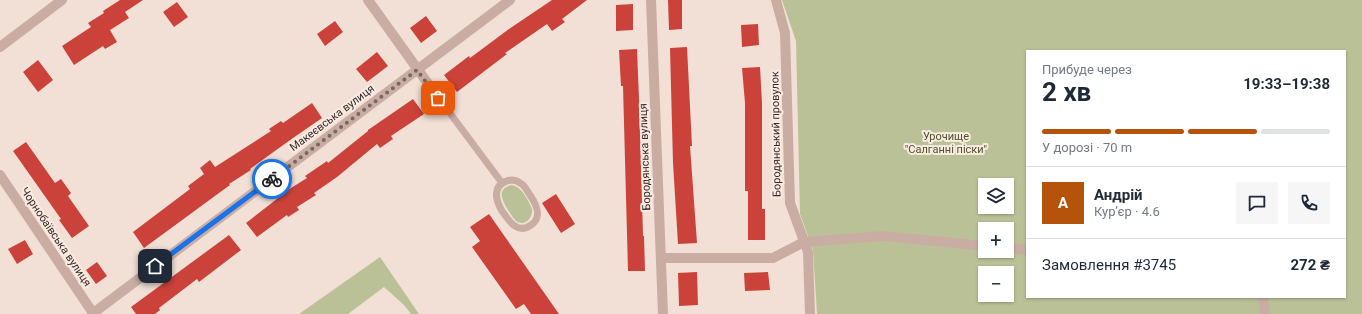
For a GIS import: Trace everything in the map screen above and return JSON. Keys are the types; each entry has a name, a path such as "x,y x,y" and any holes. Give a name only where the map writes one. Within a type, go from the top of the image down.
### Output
{"street":[{"path":"0,47 62,0"},
{"path":"368,0 429,85"},
{"name":"Макеєвська вулиця","path":"92,314 510,0"},
{"name":"Бородянська вулиця","path":"651,0 663,314"},
{"name":"Бородянський провулок","path":"776,0 785,33 790,203 808,252 810,314"},
{"name":"Чорнобаївська вулиця","path":"0,175 92,314"},
{"path":"661,258 773,258 804,242 884,236 978,245"},
{"path":"1014,249 1026,250"},
{"path":"1263,298 1265,314"}],"lane":[{"path":"429,85 502,183"},
{"path":"507,181 516,181 524,185 538,210 536,220 530,226 523,228 516,227 508,220 496,200 497,190 502,183 507,181"}],"green space":[{"name":"Урочище \"Салганні піски\"","path":"782,0 1362,0 1362,314 817,314 813,250 800,214 796,41"},
{"path":"512,185 516,186 522,191 532,209 531,216 528,221 519,223 516,221 508,210 503,199 502,192 504,189"},
{"path":"380,257 419,314 411,314 404,305 384,287 348,314 299,314"}],"building":[{"path":"120,0 143,0 125,12 129,18 110,30 117,42 105,49 103,46 74,65 62,46 91,27 88,23 104,13 103,11"},
{"path":"552,0 587,0 562,19 565,22 552,31 547,24 505,53 507,54 457,92 444,75 469,56 470,58"},
{"path":"668,0 682,0 682,29 669,30"},
{"path":"177,2 188,17 174,27 163,12"},
{"path":"633,4 633,30 616,31 616,5"},
{"path":"426,16 437,31 421,43 410,28"},
{"path":"335,21 343,32 325,46 317,34"},
{"path":"758,24 759,45 742,47 741,25"},
{"path":"687,47 692,146 690,146 697,243 678,244 673,163 670,48"},
{"path":"637,49 645,271 628,271 623,86 621,86 619,50"},
{"path":"377,52 388,66 367,82 356,69"},
{"path":"38,60 53,80 38,92 23,72"},
{"path":"760,67 762,103 762,209 765,209 765,240 748,240 748,191 745,191 745,103 742,68"},
{"path":"413,99 424,114 391,136 393,139 380,148 377,144 337,177 314,193 316,195 297,207 299,210 288,217 287,215 257,237 246,223 291,188 307,178 305,176 327,161 328,163 368,130"},
{"path":"312,103 322,118 250,169 251,170 229,184 230,185 144,248 133,232 190,189 188,186 204,174 200,168 210,160 215,167 271,131 269,129 281,121 283,123"},
{"path":"26,142 55,183 61,179 71,193 68,196 89,226 72,238 59,220 61,219 13,151"},
{"path":"556,194 575,224 561,233 542,203"},
{"path":"489,214 559,314 531,314 524,304 516,309 472,247 480,241 470,227"},
{"path":"229,235 241,250 199,282 197,279 159,308 160,310 155,314 136,314 131,307"},
{"path":"25,240 33,254 17,264 8,249"},
{"path":"97,262 107,276 96,284 86,270"},
{"path":"697,272 698,305 679,306 678,273"},
{"path":"768,272 770,290 745,291 744,273"}],"way so far":[{"path":"272,179 417,70 438,98"}],"route":[{"path":"155,266 272,179"}]}
